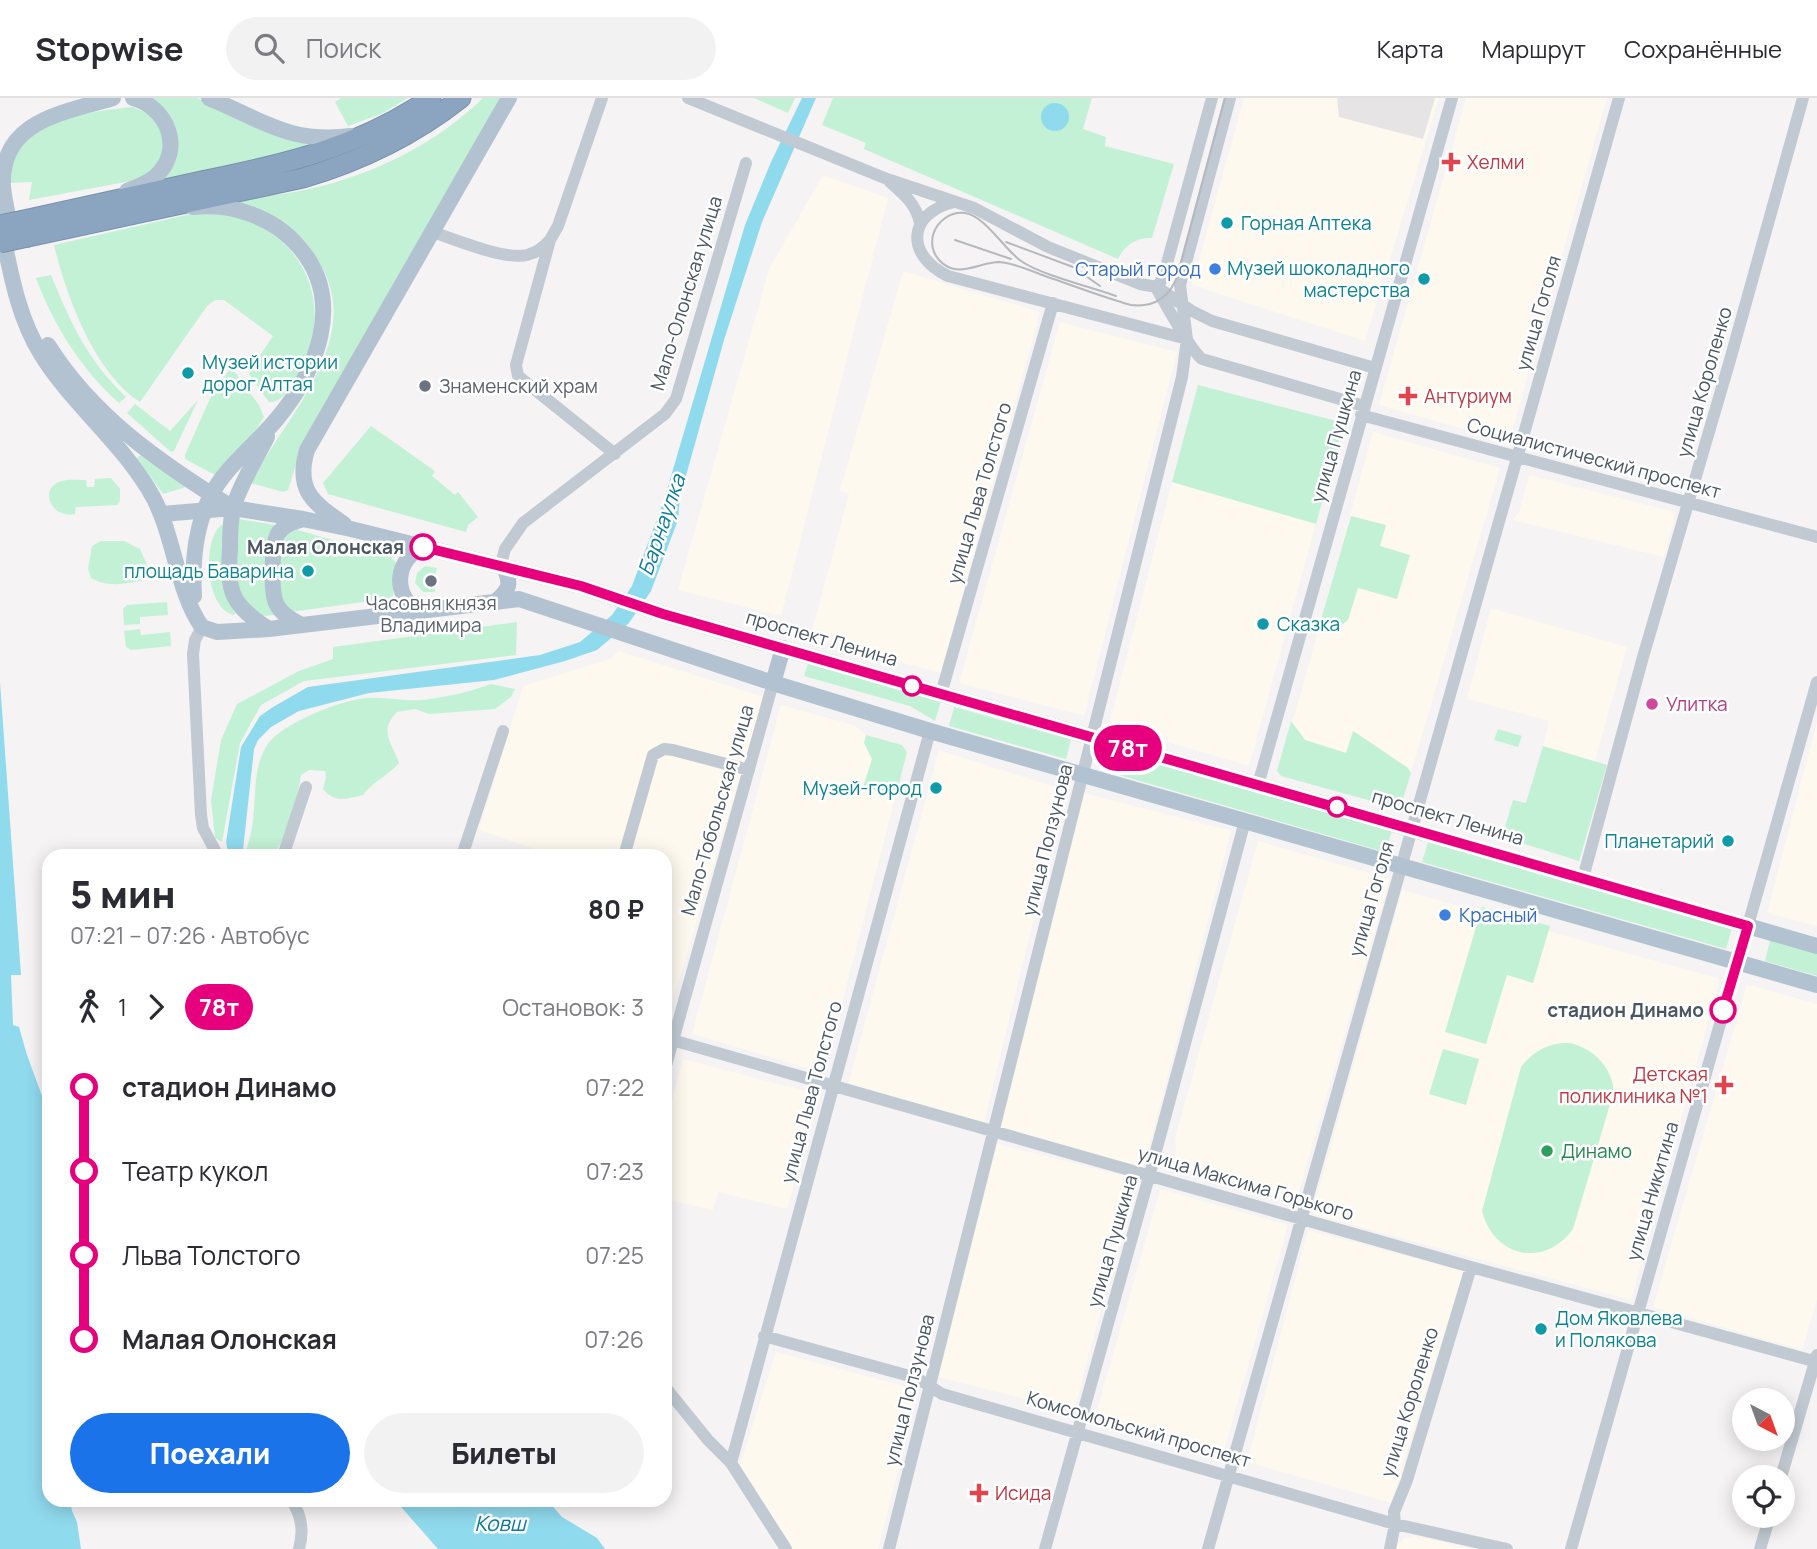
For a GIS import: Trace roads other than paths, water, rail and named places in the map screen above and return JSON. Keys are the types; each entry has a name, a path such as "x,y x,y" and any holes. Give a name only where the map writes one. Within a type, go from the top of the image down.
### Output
{"highway":[{"path":"0,243 26,228 93,205 297,161 329,151 387,125 432,98"},
{"path":"0,224 26,228 152,210 303,178 334,169 396,141 461,98"}],"main road":[{"path":"0,146 11,130 31,114 81,98"},
{"path":"113,98 45,118 32,125 14,142 8,154 4,168 4,193 30,308 41,334 71,378 110,419 172,470 233,508"},
{"path":"93,205 144,184 157,175 166,162 170,135 164,120 155,109 142,100 133,98"},
{"path":"209,98 279,131 297,136 333,138 357,135 387,125"},
{"path":"301,625 282,611 275,600 274,560 275,540 280,531 289,523 303,519 308,496 303,475 307,450 509,98"},
{"path":"152,210 199,206 248,214 270,222 289,234 305,253 317,274 323,295 324,319 319,346 307,374 277,419 242,485 233,508 228,579 241,607 269,629"},
{"path":"0,224 21,312 41,354 53,372 138,472 162,514 174,557 202,627 217,632 269,629 519,599 774,683 930,730 1817,985"},
{"path":"194,610 192,573 204,511 212,494 236,463 277,419"},
{"path":"308,496 351,529"},
{"path":"162,514 233,508"},
{"name":"проспект Ленина","path":"233,508 351,529 581,586 663,614 1817,946"},
{"path":"418,611 406,600 400,587 400,573 407,558 423,547"},
{"path":"496,601 508,592 510,585 504,568"},
{"path":"774,683 783,648"}],"street":[{"path":"688,98 887,179 989,215 1048,247 1155,284 1183,305 1212,321 1375,368"},
{"path":"1212,98 1155,284 1187,339 1195,328 1212,321"},
{"name":"улица Ползунова","path":"889,1549 1182,377 1187,339 1180,285 1230,98"},
{"name":"улица Пушкина","path":"1258,785 1452,98"},
{"name":"улица Гоголя","path":"1208,1549 1303,1219 1410,828 1619,98"},
{"name":"улица Короленко","path":"1583,877 1802,98"},
{"path":"601,100 558,226 550,240 516,365 518,376 615,454"},
{"name":"Мало-Олонская улица","path":"504,568 502,561 505,549 523,523 665,414 676,399 746,163"},
{"path":"887,179 912,203 920,223"},
{"path":"920,223 928,213 939,206 954,202"},
{"name":"Социалистический проспект","path":"920,223 917,232 918,245 923,258 933,269 948,276 1187,339 1190,348 1202,359 1517,457 1817,537"},
{"path":"433,232 517,256 537,252 550,240"},
{"name":"улица Льва Толстого","path":"941,694 1053,303"},
{"path":"202,627 195,640 193,653 201,815 202,828 213,849"},
{"name":"улица Никитина","path":"1571,1549 1817,682"},
{"name":"Мало-Тобольская улица","path":"672,1029 774,683"},
{"name":"улица Льва Толстого","path":"731,1463 930,730"},
{"path":"464,849 503,731"},
{"path":"626,849 653,755 664,749 674,750 749,770"},
{"path":"285,849 306,787"},
{"name":"улица Пушкина","path":"1045,1549 1245,821"},
{"name":"улица Максима Горького","path":"672,1040 1471,1268 1816,1360"},
{"name":"улица Короленко","path":"1390,1549 1395,1524 1394,1512 1471,1268"},
{"name":"Комсомольский проспект","path":"764,1336 917,1378 942,1394 1395,1524 1507,1549"},
{"path":"1785,1465 1816,1360"},
{"path":"672,1396 708,1440 731,1463 786,1549"},
{"path":"295,1507 301,1521 299,1549"},
{"path":"1760,1549 1766,1528"}],"water":[{"name":"Барнаулка","path":"802,98 816,98 762,222 724,340 680,497 678,520 651,591 629,623 597,650 494,680 369,693 299,711 271,727 258,740 254,749 243,849 227,849 226,842 241,747 260,716 273,707 308,687 540,655 580,642 612,615 632,586 664,500 745,225"},
{"path":"1055,103 1065,107 1069,117 1065,127 1055,131 1045,127 1041,117 1045,107"},
{"path":"0,682 21,975 11,975 13,1025 19,1027 42,1096 42,1507 71,1507 77,1522 81,1549 0,1549"},
{"name":"Ковш","path":"401,1507 553,1507 562,1517 597,1538 605,1549 438,1549"}],"tram line":[{"path":"1116,296 1053,276 1021,261 987,226 972,215 950,215 941,221 933,235 933,248 937,257 953,269 999,262 1023,267 1131,305 1155,302 1171,289 1178,274 1225,98"},
{"path":"955,240 1011,259"},
{"path":"1006,242 1073,267 1100,286"}],"place":[{"name":"Хелми","path":"1451,162"},
{"name":"Горная Аптека","path":"1227,223"},
{"name":"Старый город","path":"1215,269"},
{"name":"Музей шоколадного мастерства","path":"1424,279"},
{"name":"Музей истории дорог Алтая","path":"188,373"},
{"name":"Знаменский храм","path":"425,386"},
{"name":"Антуриум","path":"1408,396"},
{"name":"Малая Олонская","path":"423,547"},
{"name":"площадь Баварина","path":"308,571"},
{"name":"Часовня князя Владимира","path":"431,581"},
{"name":"Сказка","path":"1263,624"},
{"name":"Улитка","path":"1652,704"},
{"name":"Музей-город","path":"936,788"},
{"name":"Планетарий","path":"1728,841"},
{"name":"Красный","path":"1445,915"},
{"name":"стадион Динамо","path":"1723,1010"},
{"name":"Детская поликлиника №1","path":"1724,1085"},
{"name":"Динамо","path":"1547,1151"},
{"name":"Дом Яковлева и Полякова","path":"1541,1329"},
{"name":"Исида","path":"979,1493"}]}
